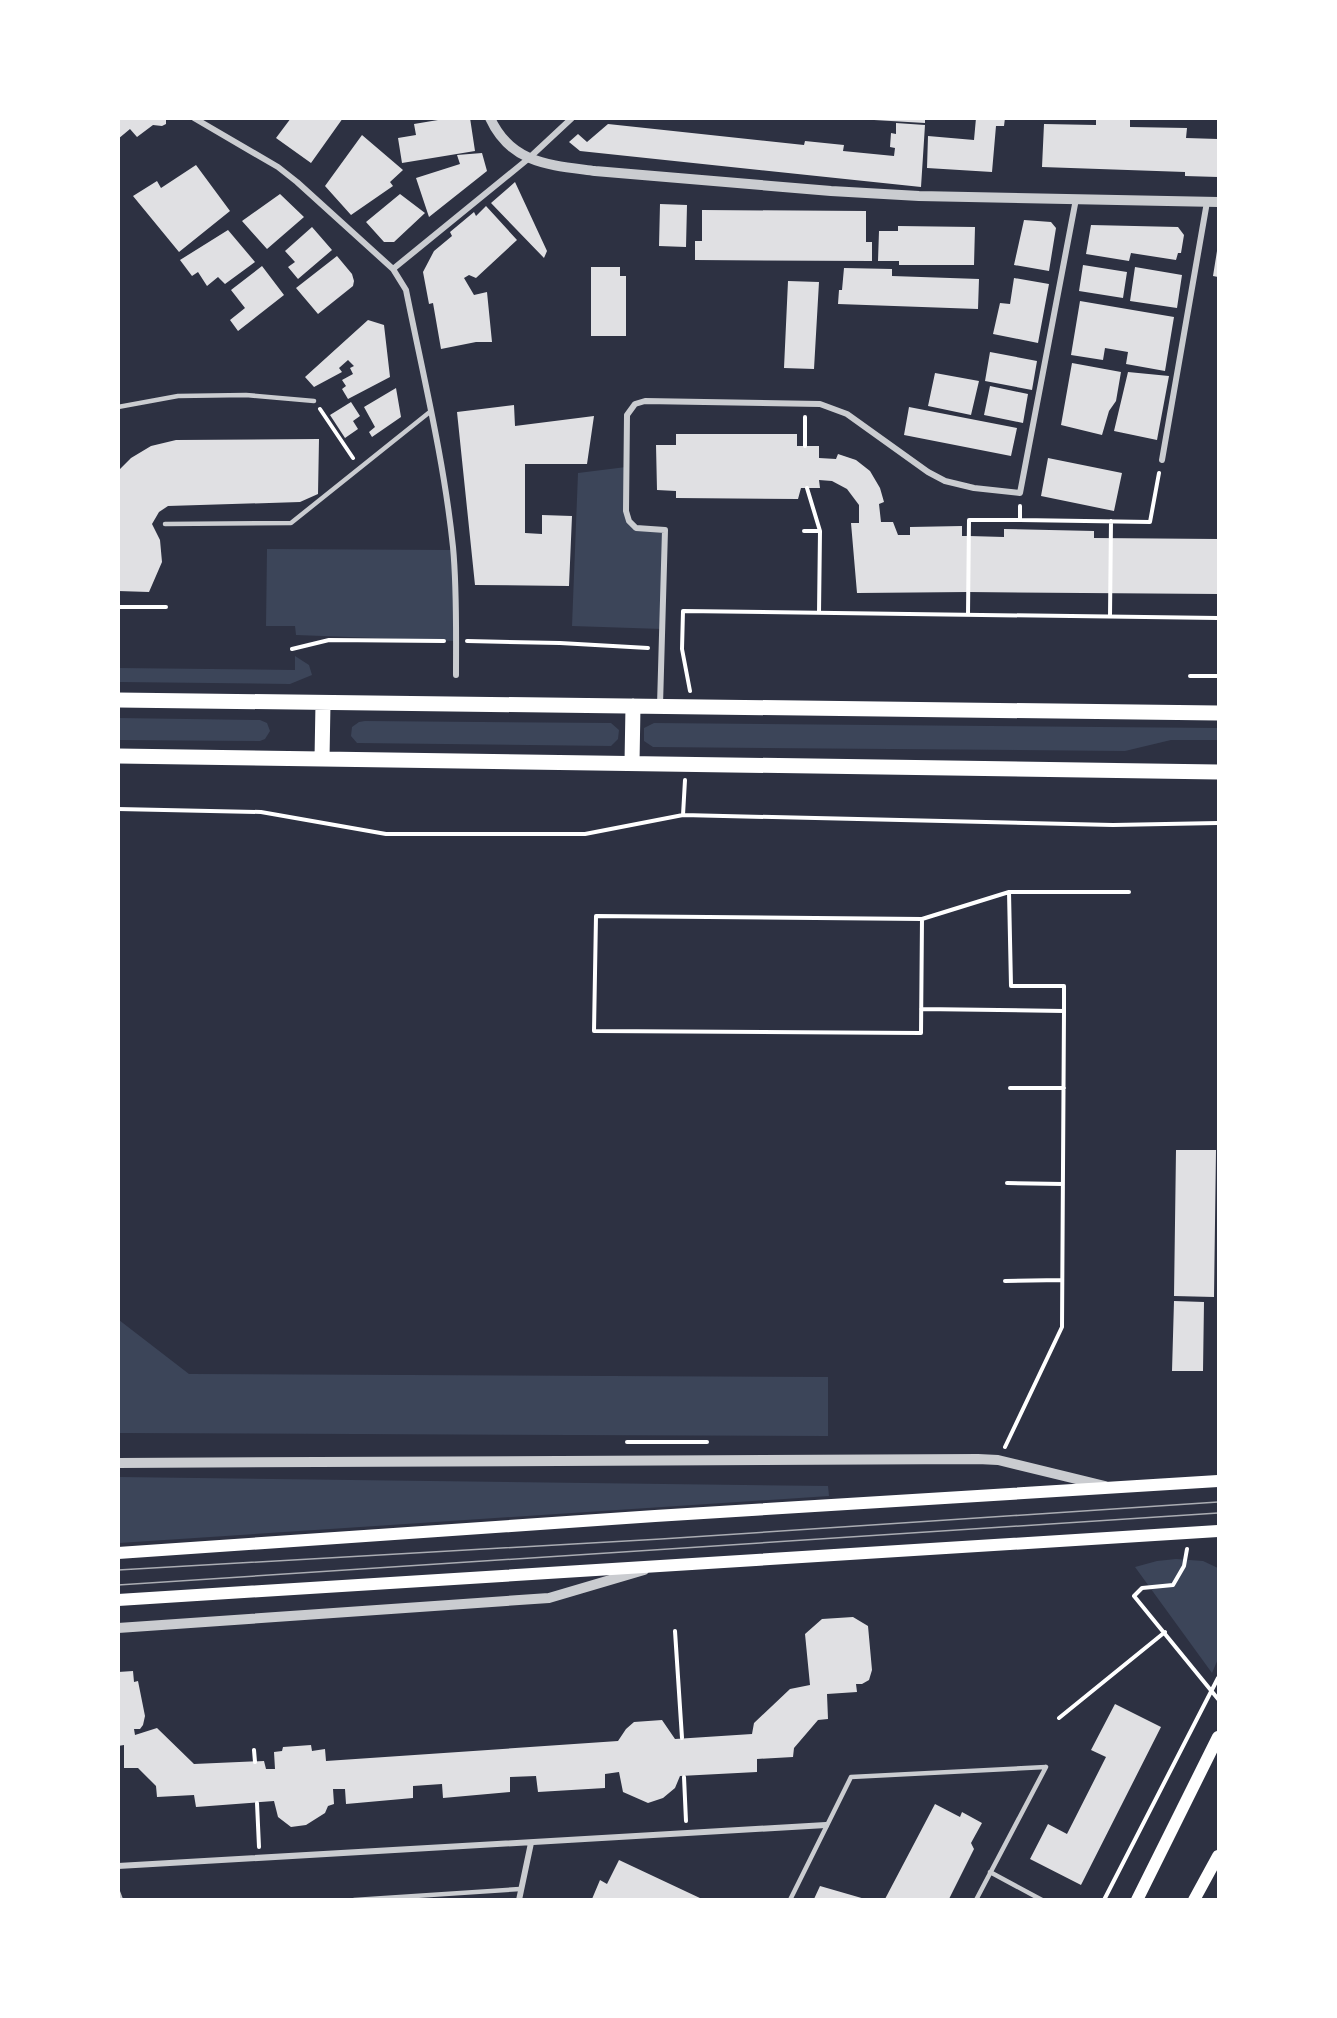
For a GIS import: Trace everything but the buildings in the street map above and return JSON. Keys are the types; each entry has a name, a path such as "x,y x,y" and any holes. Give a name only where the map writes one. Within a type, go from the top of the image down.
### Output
{"main road":[{"path":"118,700 1218,713"},
{"path":"322,759 323,703"},
{"path":"632,763 633,706"},
{"path":"118,756 1218,772"},
{"path":"118,1553 655,1516 1218,1481"},
{"path":"118,1600 1218,1531"},
{"path":"1191,1533 1218,1539"},
{"path":"1137,1899 1218,1737"},
{"path":"1194,1899 1218,1856"}],"street":[{"path":"194,118 278,167 297,182 393,269 406,290 431,411 452,540 456,675"},
{"path":"490,118 501,139 528,159 595,171 919,196 1213,202 1162,460"},
{"path":"393,269 528,159 572,118"},
{"path":"660,706 665,530 636,528 629,520 626,511 627,416 635,404 645,401 820,404 847,414 928,472 945,481 974,489 1020,493 1076,199"},
{"path":"118,1463 978,1459 998,1460 1111,1488"},
{"path":"118,1628 549,1598 658,1566"},
{"path":"118,1866 826,1825"},
{"path":"519,1899 531,1842"}],"lane":[{"path":"118,407 178,396 246,395 314,402"},
{"path":"165,524 291,523 431,411"},
{"path":"790,1899 851,1777 1046,1767 976,1899"},
{"path":"990,1872 1042,1899"},
{"path":"354,1899 520,1888"},
{"path":"118,1892 121,1899"}],"path":[{"path":"314,402 360,468"},
{"path":"805,403 805,446"},
{"path":"968,614 969,520 1150,522 1162,460"},
{"path":"807,488 820,531 819,613"},
{"path":"1020,493 1020,520"},
{"path":"1110,616 1111,521"},
{"path":"804,531 820,531"},
{"path":"118,607 166,607"},
{"path":"689,706 690,690 682,649 683,611 1218,618"},
{"path":"292,649 329,640 560,643 682,649"},
{"path":"1190,676 1218,676"},
{"path":"683,815 686,764"},
{"path":"118,809 261,812 362,831 397,834 585,834 683,815 1113,825 1218,823"},
{"path":"1004,1451 1062,1326 1065,1011 1064,986 1011,986 1009,892"},
{"path":"922,919 921,1034 594,1030 596,916 922,919 1009,892 1129,892"},
{"path":"921,1009 1065,1011"},
{"path":"1010,1088 1064,1088"},
{"path":"1007,1183 1063,1184"},
{"path":"1005,1281 1062,1280"},
{"path":"627,1442 709,1442"},
{"path":"1191,1533 1184,1566 1173,1585 1142,1588 1134,1596 1213,1690 1218,1699"},
{"path":"675,1631 682,1738"},
{"path":"1059,1718 1165,1632"},
{"path":"1104,1899 1218,1678"},
{"path":"254,1750 255,1761"},
{"path":"684,1777 686,1833"},
{"path":"257,1803 260,1858"}],"shaded area":[{"path":"626,467 626,511 632,524 665,530 662,629 572,626 578,473"},
{"path":"267,549 453,550 456,641 296,635 295,626 266,626"},
{"path":"295,656 309,665 312,675 290,684 119,682 119,668 295,670"},
{"path":"119,718 260,720 267,723 270,731 265,739 260,741 119,740"},
{"path":"365,721 611,723 619,730 618,739 611,746 357,743 351,736 352,727"},
{"path":"654,723 1218,728 1218,740 1171,740 1125,751 653,747 644,741 644,728"},
{"path":"119,1320 189,1374 828,1377 828,1436 119,1433"},
{"path":"119,1477 828,1486 829,1496 119,1543"},
{"path":"1176,1559 1203,1561 1218,1568 1218,1659 1212,1673 1135,1567"}],"tram line":[{"path":"118,1570 661,1539 1218,1502"},
{"path":"118,1585 1218,1513"}]}
